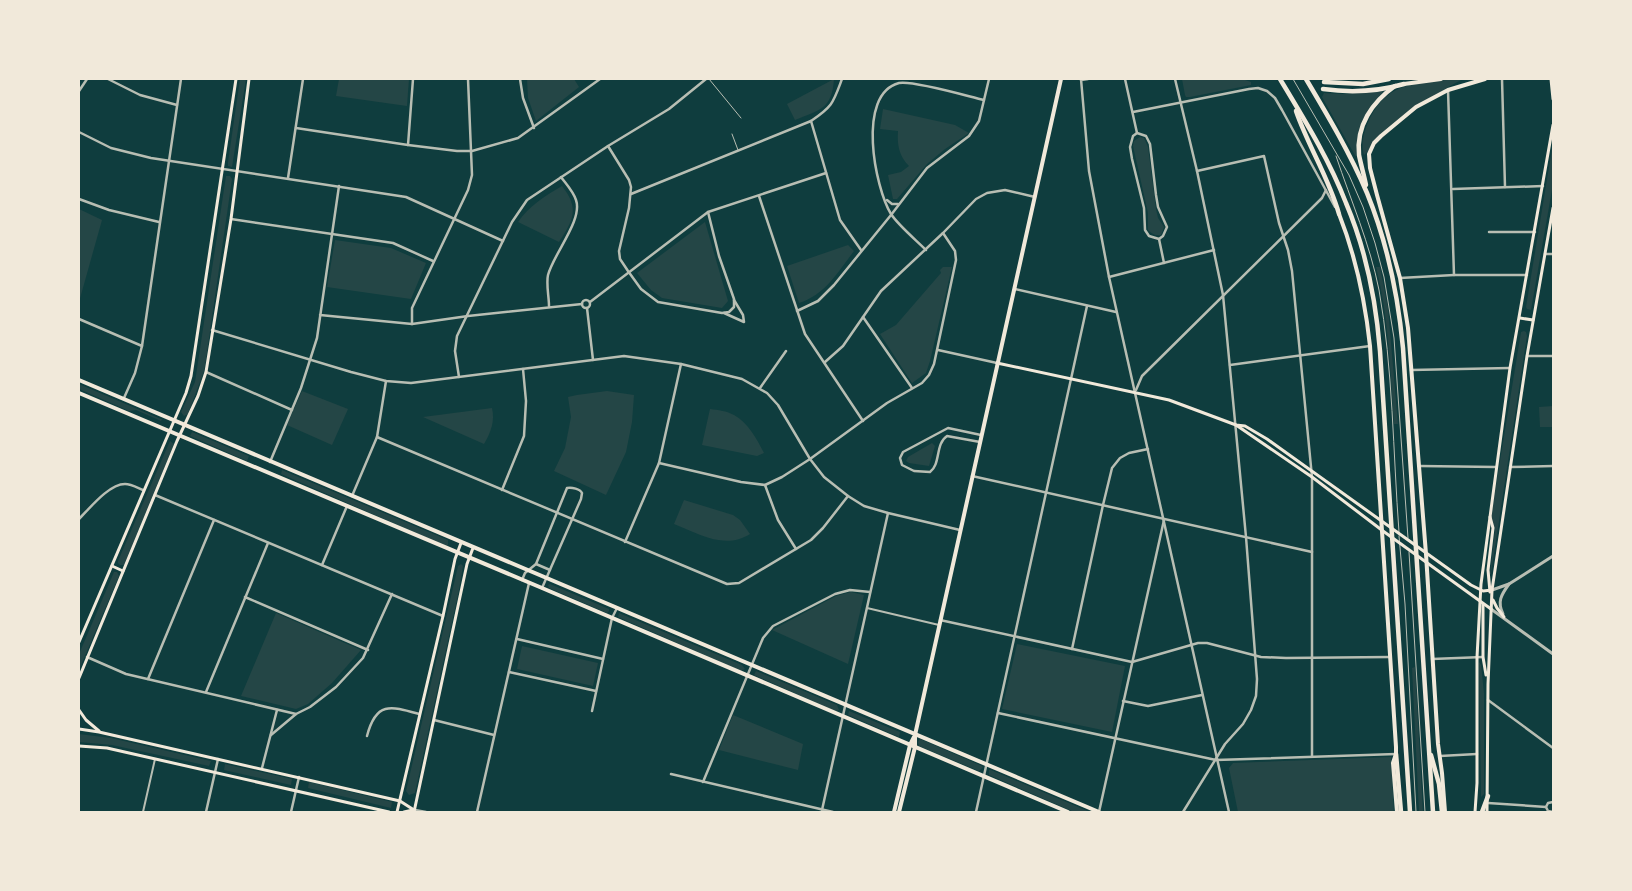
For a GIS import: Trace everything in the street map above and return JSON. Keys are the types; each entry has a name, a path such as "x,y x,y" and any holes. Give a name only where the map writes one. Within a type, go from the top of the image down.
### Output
{"highway":[{"path":"1280,79 1323,154 1347,204 1363,252 1375,305 1380,352 1410,812"},
{"path":"1306,79 1343,142 1368,194"},
{"path":"1384,79 1390,79"},
{"path":"1324,82 1363,84 1390,79"},
{"path":"1323,89 1362,92 1404,84"},
{"path":"1395,86 1375,103 1368,113 1361,129 1359,155 1368,194 1391,268 1402,331 1433,812"},
{"path":"1292,100 1305,136 1327,182 1339,214"},
{"path":"1326,190 1327,182"},
{"path":"1429,749 1438,775 1444,812"},
{"path":"1396,754 1401,812"},
{"path":"1482,812 1488,796"}],"main road":[{"path":"79,642 168,431 186,393 191,376 236,79"},
{"path":"79,678 198,396 206,372 231,219 249,79"},
{"path":"894,812 915,735 1061,79"},
{"path":"1404,84 1422,79"},
{"path":"1404,84 1441,79"},
{"path":"1444,812 1431,660 1424,562 1426,554 1408,328 1400,278 1376,196 1369,154 1374,143 1395,123 1416,107 1448,90 1486,79"},
{"path":"1551,79 1553,99"},
{"path":"1488,684 1483,657 1484,612 1480,590 1510,368 1553,125"},
{"path":"1491,591 1527,356 1553,208"},
{"path":"1339,214 1361,282 1370,346 1384,532 1396,754 1393,763 1397,812"},
{"path":"1520,318 1533,320"},
{"path":"997,363 1169,400 1236,425 1245,426 1267,439 1471,585 1480,590 1491,591"},
{"path":"79,380 844,706 1099,812"},
{"path":"79,393 1068,812"},
{"path":"1236,425 1491,609"},
{"path":"1487,812 1488,684 1492,598 1488,570 1493,528 1489,516"},
{"path":"397,812 461,542"},
{"path":"414,811 469,558 473,548"},
{"path":"112,566 123,571"},
{"path":"1471,585 1480,596"},
{"path":"1492,598 1504,617"},
{"path":"1475,812 1477,657 1481,602"},
{"path":"79,710 86,720 100,732"},
{"path":"79,729 262,768 400,801 414,811"},
{"path":"79,746 107,748 389,812"},
{"path":"899,812 912,746"},
{"path":"404,812 414,811"}],"street":[{"path":"79,91 87,79"},
{"path":"108,79 140,95 177,105"},
{"path":"123,400 135,373 142,346 181,79"},
{"path":"288,178 303,79"},
{"path":"408,145 413,79"},
{"path":"412,324 410,316 412,308 468,190 472,175 468,79"},
{"path":"520,79 523,98 534,128"},
{"path":"296,128 408,145 472,151 518,138 600,79"},
{"path":"459,377 455,344 512,222 527,200 608,146 669,109 708,79"},
{"path":"631,194 811,121 832,104 842,79"},
{"path":"797,311 818,301 834,285 927,168 969,136 979,121 989,79"},
{"path":"1088,79 1081,80 1089,171 1109,277 1229,812"},
{"path":"1125,79 1137,133"},
{"path":"1175,79 1197,171 1223,295 1246,537 1257,679 1256,696 1251,710 1243,724 1225,744 1183,812"},
{"path":"1502,79 1505,187"},
{"path":"926,250 891,214 885,199 877,170 872,140 877,101 885,91 899,83 916,84 984,100"},
{"path":"1133,112 1249,89 1258,88 1267,91 1282,110 1339,214"},
{"path":"1448,90 1453,189 1454,275"},
{"path":"811,121 840,220 861,250"},
{"path":"79,132 111,148 132,154 222,170 288,178 406,197 504,241"},
{"path":"1137,133 1146,136 1150,144 1158,207 1167,227 1163,236 1158,238 1149,236 1145,230 1144,208 1130,147 1133,136 1137,133"},
{"path":"608,146 628,180 631,194 619,251 620,259 641,289 658,302 722,312 729,312 734,307 734,300"},
{"path":"1197,171 1264,156 1282,236 1288,250 1292,271 1312,478 1312,756"},
{"path":"592,360 587,308 590,306 590,302 628,271 708,212 826,173"},
{"path":"550,307 548,277 556,255 577,216 578,205 562,176"},
{"path":"270,462 292,410 317,338 339,186"},
{"path":"1453,189 1543,186"},
{"path":"825,362 843,346 881,291 926,250 976,199 986,193 1005,190 1035,197"},
{"path":"1135,392 1142,376 1322,198 1326,190"},
{"path":"760,196 805,334 863,421"},
{"path":"1322,198 1329,197"},
{"path":"79,199 109,210 159,222"},
{"path":"885,199 892,204 899,204"},
{"path":"708,212 721,263 734,300 743,315 744,322 722,312"},
{"path":"231,219 393,243 434,261"},
{"path":"1489,232 1535,232"},
{"path":"659,463 741,482 765,485 782,477 810,459 888,403 922,383 929,375 938,350 956,260 955,251 943,233"},
{"path":"1158,238 1164,263"},
{"path":"1109,277 1214,250"},
{"path":"1545,254 1553,254"},
{"path":"1400,278 1454,275 1527,275"},
{"path":"1014,289 1116,312"},
{"path":"320,315 412,324 582,304 586,300 590,302"},
{"path":"582,304 587,308"},
{"path":"976,812 1087,306"},
{"path":"863,316 912,388"},
{"path":"79,319 142,346"},
{"path":"212,330 386,381 411,382 459,377 624,356 681,364 742,379 767,392 778,405 810,459 824,477 848,496 864,506 888,514 960,530"},
{"path":"1230,366 1370,346"},
{"path":"938,350 997,363"},
{"path":"760,388 786,351"},
{"path":"1527,356 1553,356"},
{"path":"625,542 659,463 681,364"},
{"path":"1411,370 1510,368"},
{"path":"502,490 524,436 526,401 523,369"},
{"path":"206,372 292,410"},
{"path":"352,496 378,438 386,381"},
{"path":"948,428 947,436 942,443 934,468 930,472 914,471 902,464 900,458 903,452 948,428 982,434"},
{"path":"947,436 980,442"},
{"path":"378,438 727,584 739,583 812,540 848,496"},
{"path":"1072,649 1112,468 1120,458 1129,453 1148,449"},
{"path":"1419,466 1496,467"},
{"path":"1510,467 1553,466"},
{"path":"972,476 1312,552"},
{"path":"79,519 110,488 126,484 143,490"},
{"path":"765,485 778,520 796,550"},
{"path":"522,580 525,573 536,564 567,488 577,489 581,491 582,496 542,588"},
{"path":"155,495 443,616"},
{"path":"322,565 346,506"},
{"path":"822,810 888,514"},
{"path":"1099,812 1164,519"},
{"path":"148,679 214,520"},
{"path":"206,692 268,543"},
{"path":"1491,591 1510,584 1553,556"},
{"path":"536,564 550,570"},
{"path":"477,812 529,583"},
{"path":"1504,617 1500,598 1510,584"},
{"path":"703,782 763,638 773,626 835,594 850,590 870,592"},
{"path":"271,735 296,714 310,707 336,686 363,658 392,594"},
{"path":"245,597 368,650"},
{"path":"592,711 612,618 616,608"},
{"path":"866,608 1132,662 1198,643 1207,643 1254,655 1286,658 1390,657"},
{"path":"1491,609 1553,654"},
{"path":"517,639 603,659"},
{"path":"88,657 126,674 296,714"},
{"path":"1431,660 1483,657"},
{"path":"509,672 596,691"},
{"path":"1123,701 1148,706 1202,695"},
{"path":"1488,700 1553,748"},
{"path":"367,736 374,718 381,711 388,708 393,707 420,714"},
{"path":"262,768 277,710"},
{"path":"998,713 1216,760 1396,754"},
{"path":"434,720 494,735"},
{"path":"1440,756 1477,754"},
{"path":"143,812 155,759"},
{"path":"206,812 218,759"},
{"path":"671,774 833,812"},
{"path":"291,812 299,777"},
{"path":"1546,807 1548,803 1553,801"},
{"path":"1488,803 1546,807 1548,811 1553,812"},
{"path":"414,811 426,812"}],"lane":[{"path":"708,79 740,118"},
{"path":"1293,79 1353,183 1369,224 1383,270 1391,313 1425,812"},
{"path":"732,134 738,150"},
{"path":"1335,153 1367,243 1383,319 1404,604 1416,812"}],"shaded area":[{"path":"240,79 246,79 232,167 228,166 228,162"},
{"path":"339,79 409,79 407,106 336,96"},
{"path":"527,79 574,79 579,87 536,121 528,98"},
{"path":"834,79 831,97 827,103 818,111 795,120 787,104"},
{"path":"1182,79 1242,79 1251,82 1251,85 1186,97"},
{"path":"1463,79 1423,104 1364,155 1363,144 1366,129 1374,111 1390,93 1400,88 1423,82"},
{"path":"1385,90 1371,106 1363,120 1356,157 1322,97 1324,93 1344,94"},
{"path":"883,109 955,125 969,133 927,164 897,199 893,199 888,175 901,172 909,166 899,150 898,131 880,129"},
{"path":"1140,137 1144,138 1148,147 1156,209 1158,218 1164,227 1161,235 1154,234 1148,230 1148,213 1133,146 1134,141"},
{"path":"1553,143 1553,184 1531,310 1526,307"},
{"path":"226,176 230,176 232,179 204,371 188,414 184,416 181,412 195,382"},
{"path":"562,186 568,194 573,208 571,221 559,242 518,222 532,206"},
{"path":"79,209 102,220 79,302"},
{"path":"705,222 728,301 722,308 662,298 651,290 637,273"},
{"path":"335,240 391,248 426,263 411,299 327,287"},
{"path":"848,245 854,251 836,275 824,289 799,303 787,266"},
{"path":"943,267 952,267 930,361 926,373 912,383 880,334 896,325 941,273 940,270"},
{"path":"1376,267 1380,267 1388,308 1398,424 1394,424 1384,306"},
{"path":"1524,331 1527,336 1490,574 1495,530 1491,516 1521,332"},
{"path":"79,384 162,419 161,421 136,410 129,411 79,389"},
{"path":"302,391 348,409 332,445 287,425"},
{"path":"607,391 634,395 632,422 626,452 606,495 554,471 565,448 571,417 568,397"},
{"path":"1553,406 1553,427 1540,427 1539,407"},
{"path":"492,408 492,426 484,444 423,417"},
{"path":"710,409 734,415 744,422 764,453 757,456 702,445"},
{"path":"192,432 249,456 247,461 190,436"},
{"path":"170,441 174,444 124,565 120,565 118,561"},
{"path":"932,443 935,446 929,466 906,461 908,457"},
{"path":"282,470 448,540 448,545 446,546 281,474"},
{"path":"684,500 733,515 740,520 750,534 741,539 722,541 702,536 674,524"},
{"path":"461,564 463,566 459,590 415,793 409,795 406,791 458,566"},
{"path":"114,572 117,572 119,576 79,670 79,654"},
{"path":"550,584 609,609 609,611 607,613 549,588 548,585"},
{"path":"851,592 864,595 848,664 772,630 836,596"},
{"path":"276,613 361,650 332,683 308,704 296,709 241,696"},
{"path":"619,613 742,665 745,669 741,671 618,617"},
{"path":"1017,644 1125,666 1112,732 1002,709"},
{"path":"522,646 598,663 593,686 517,669"},
{"path":"1479,662 1484,693 1484,794 1481,797"},
{"path":"1415,667 1423,812 1419,812 1412,668"},
{"path":"756,671 837,705 839,710 835,711 754,675"},
{"path":"849,711 900,732 899,737 848,715"},
{"path":"733,715 803,744 798,770 719,750"},
{"path":"79,734 111,738 211,761 209,766 112,745 79,742"},
{"path":"920,739 983,767 979,771 919,746 918,742"},
{"path":"1391,757 1394,812 1238,812 1229,768 1233,763"},
{"path":"225,764 292,779 291,785 224,770"},
{"path":"989,770 1090,812 1074,812 989,775"},
{"path":"309,782 392,802 391,808 308,788"}]}
